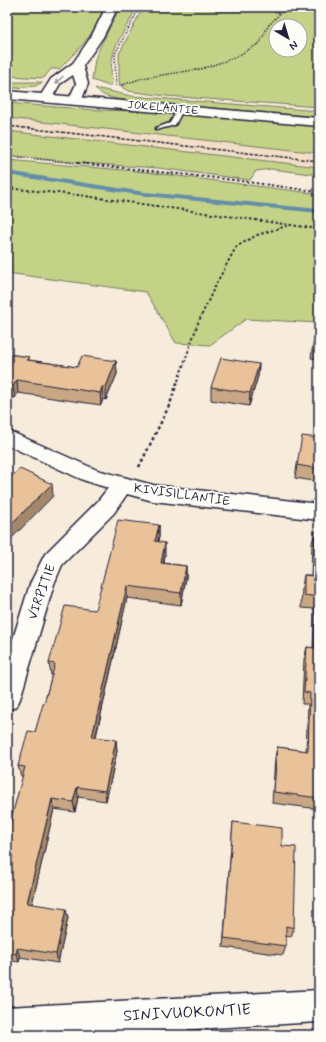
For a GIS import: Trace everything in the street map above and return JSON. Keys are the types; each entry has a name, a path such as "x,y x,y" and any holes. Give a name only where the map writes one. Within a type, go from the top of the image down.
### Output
{"street":[{"path":"45,98 56,82 77,66 100,31 112,7"},
{"path":"75,101 82,84 77,66"},
{"name":"JOKELANTIE","path":"7,95 319,122"},
{"name":"KIVISILLANTIE","path":"7,437 90,475 124,486 153,493 319,512"},
{"name":"VIRPITIE","path":"7,699 42,584 53,560 106,508 124,486"},
{"name":"SINIVUOKONTIE","path":"7,1023 180,1024 319,1006"}],"lane":[{"path":"158,129 173,124 180,110"}],"path":[{"path":"138,7 137,12 115,54 116,89 121,84 143,78 202,69 234,58 260,43 268,26 286,7"},
{"path":"7,156 234,180 319,192"},
{"path":"7,188 78,195 319,229"},
{"path":"124,486 133,479 170,404 198,323 215,286 236,247 257,235 290,225"}],"shaded area":[{"path":"7,118 319,153 319,167 7,131"}],"green space":[{"path":"7,7 105,7 102,16 86,41 59,69 51,69 44,78 7,76"},
{"path":"120,7 135,7 134,12 116,46 112,62 112,84 109,86 92,80 95,59"},
{"path":"141,7 319,7 319,107 166,96 128,91 123,88 121,84 119,84 119,54 140,13"},
{"path":"7,82 43,82 35,86 7,89"},
{"path":"95,88 131,96 319,111 319,117 131,101 106,96"},
{"path":"7,103 94,110 139,111 319,126 319,153 7,118"},
{"path":"7,131 319,167 319,175 271,169 256,171 250,180 158,168 80,163 7,155"},
{"path":"7,160 146,172 319,194 319,323 246,319 210,345 176,343 146,292 7,273"}],"building":[{"path":"316,328 319,329 319,352 312,351"},
{"path":"7,354 29,357 27,360 77,367 82,356 116,361 106,387 102,387 100,393 17,380 13,386 7,385"},
{"path":"221,358 259,364 250,393 211,387"},
{"path":"302,436 319,438 319,469 297,465"},
{"path":"20,469 52,484 7,528 7,476 11,477"},
{"path":"118,520 159,525 155,541 165,543 161,563 186,566 181,593 127,586 92,737 116,740 105,791 77,787 73,802 52,799 27,903 66,909 56,954 17,948 16,954 7,952 7,827 9,827 25,767 18,766 28,731 35,732 44,704 55,664 49,663 65,606 95,610"},
{"path":"315,531 319,532 319,798 274,792 277,747 308,751 310,693 304,692 307,647 315,648 318,597 304,595 304,575 313,576"},
{"path":"233,822 282,828 282,846 296,847 294,928 286,926 286,946 224,938"}],"waterway":[{"path":"7,173 145,194 319,211"}],"railway":[{"path":"7,126 319,161"}]}
